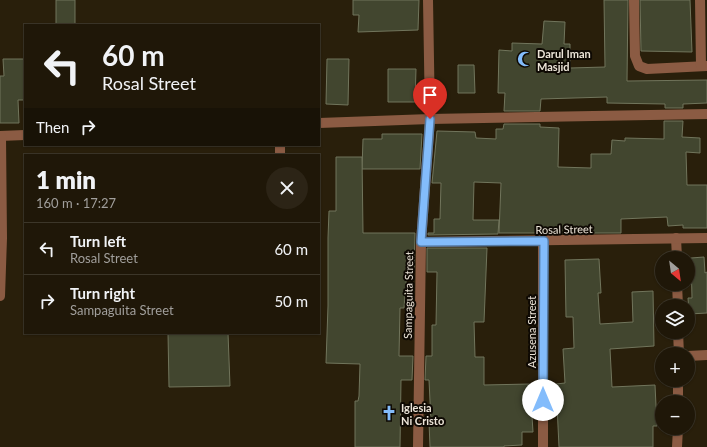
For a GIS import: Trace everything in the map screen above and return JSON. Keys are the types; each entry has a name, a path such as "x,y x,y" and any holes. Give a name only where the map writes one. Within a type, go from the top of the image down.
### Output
{"street":[{"name":"Sampaguita Street","path":"418,447 421,242 430,119 428,0"},
{"path":"634,0 635,56 639,66 647,68 704,66 700,0"},
{"path":"320,123 430,119 707,114"},
{"path":"0,296 2,238 0,136 24,136"},
{"path":"676,238 677,251"},
{"name":"Rosal Street","path":"421,242 707,238"},
{"name":"Azusena Street","path":"543,447 544,241"},
{"path":"695,356 707,355"},
{"path":"677,447 678,435"}],"building":[{"path":"56,0 75,0 75,24 56,24"},
{"path":"353,0 419,0 418,30 358,32 359,15 353,15"},
{"path":"604,0 628,0 627,81 707,80 707,103 683,104 683,108 665,108 665,104 607,103 607,97 541,99 540,111 504,111 505,93 498,93 499,50 512,51 512,43 542,44 544,21 565,22 564,44 570,44 570,68 605,67"},
{"path":"640,0 690,0 692,52 641,51"},
{"path":"3,59 24,59 24,100 18,100 19,123 0,123 0,76 4,76"},
{"path":"327,59 349,59 348,105 326,104"},
{"path":"458,65 474,65 475,93 458,93"},
{"path":"388,69 416,69 415,102 388,102"},
{"path":"664,121 683,121 682,137 700,138 700,153 686,152 687,185 707,185 707,228 683,228 683,225 668,226 667,217 621,219 621,233 499,233 501,183 474,182 473,220 499,220 498,234 428,235 428,233 434,233 434,219 440,219 441,183 432,183 437,131 475,132 476,138 496,139 496,129 503,129 504,124 540,124 540,127 559,128 558,167 591,168 591,154 611,154 612,140 625,141 625,138 664,139"},
{"path":"382,134 422,134 420,169 362,169 363,139 382,139"},
{"path":"336,157 362,157 363,233 415,233 414,272 407,272 404,308 400,308 399,356 413,356 412,380 401,380 400,447 355,447 355,401 358,401 359,396 360,364 326,363 329,211 336,211"},
{"path":"427,248 487,248 484,322 474,322 475,357 484,357 484,385 530,384 533,432 522,432 522,445 504,447 430,447 429,422 431,422 429,380 425,380 426,356 432,356 432,325 436,325 437,272 427,272"},
{"path":"704,257 705,273 707,272 707,313 695,314 695,299 688,299 692,298 692,291 695,291 695,258"},
{"path":"599,259 601,293 598,293 600,324 633,322 632,292 653,291 654,346 610,349 612,387 655,385 655,426 653,426 653,447 559,447 556,384 565,383 563,349 574,348 573,317 566,317 565,260"},
{"path":"168,334 228,334 230,386 169,387"}],"place":[{"name":"Darul Iman Masjid","path":"525,59"},
{"name":"Iglesia Ni Cristo","path":"389,413"}],"route":[{"path":"430,119 421,242 544,241 543,400"}]}
